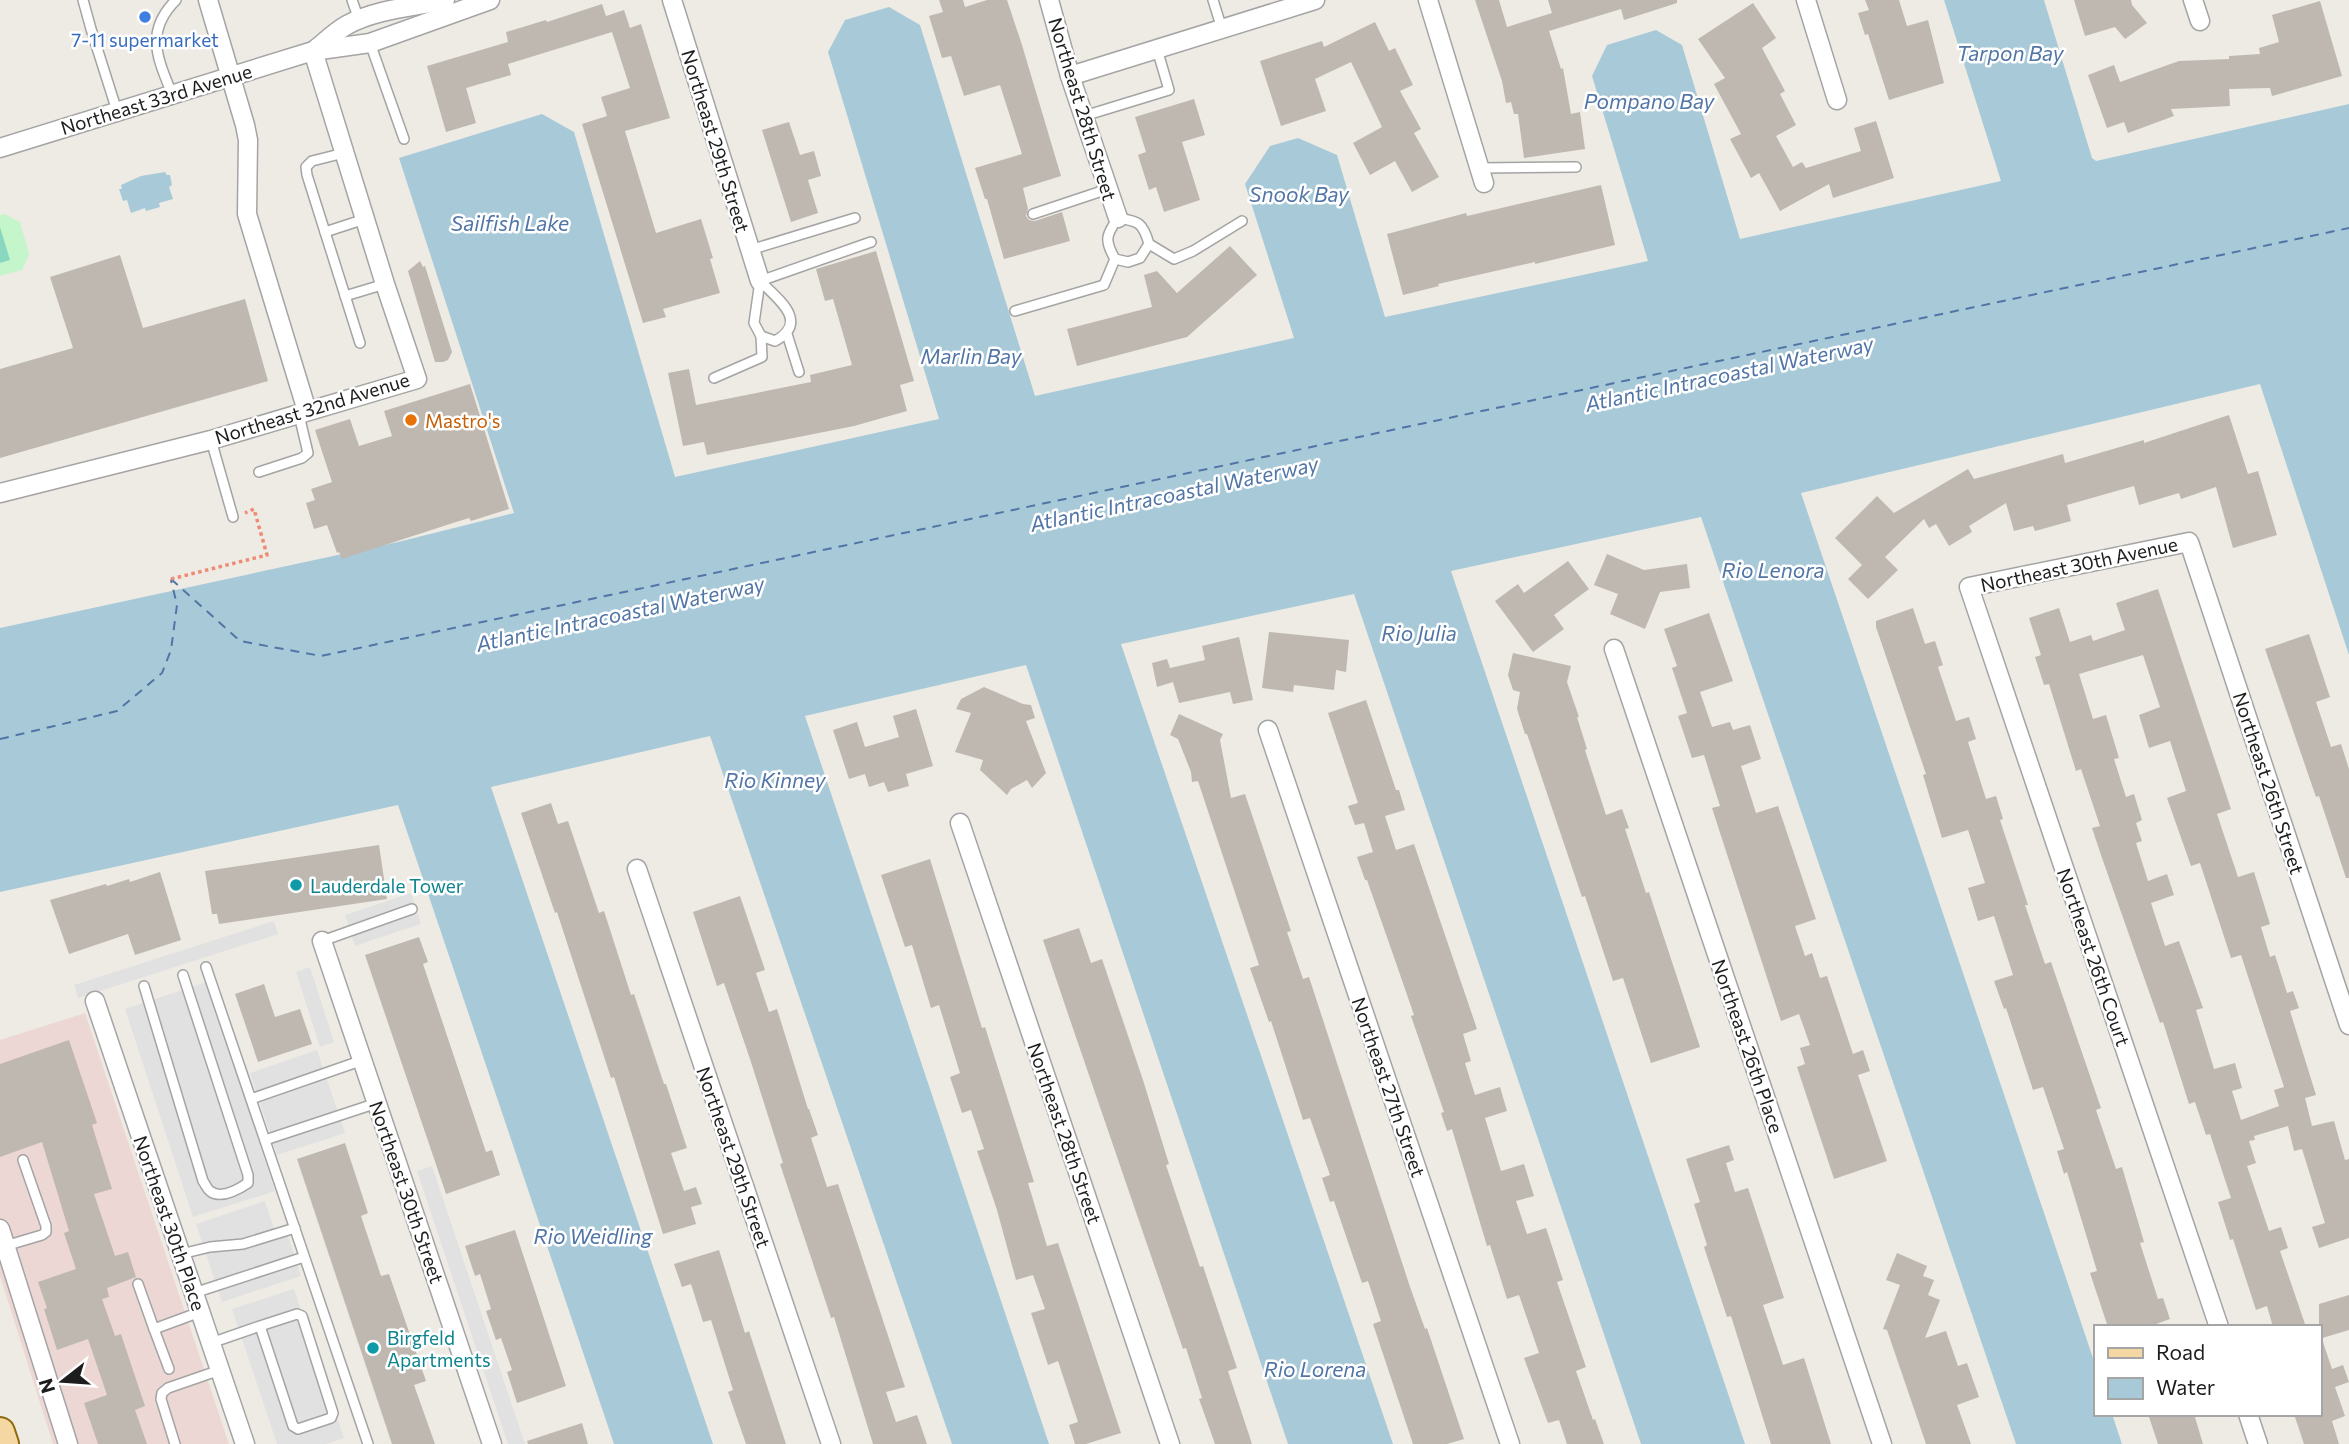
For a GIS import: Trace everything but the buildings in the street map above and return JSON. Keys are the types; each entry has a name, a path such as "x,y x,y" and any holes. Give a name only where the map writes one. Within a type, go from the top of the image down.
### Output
{"main road":[{"path":"0,1432 4,1444"}],"street":[{"path":"208,0 248,140 247,214 303,413"},
{"name":"Northeast 33rd Avenue","path":"313,51 346,25 426,2 445,0"},
{"name":"Northeast 33rd Avenue","path":"0,148 313,51 370,43 490,0"},
{"name":"Northeast 29th Street","path":"672,0 760,281"},
{"name":"Northeast 28th Street","path":"1049,0 1070,76 1118,218"},
{"path":"1070,76 1315,0"},
{"path":"1428,0 1482,176"},
{"path":"1806,0 1837,100"},
{"path":"2193,0 2200,21"},
{"name":"Northeast 32nd Avenue","path":"0,494 211,440 417,379 313,51"},
{"name":"Northeast 30th Avenue","path":"1969,587 2189,541"},
{"name":"Northeast 26th Street","path":"2189,541 2349,1025"},
{"name":"Northeast 26th Court","path":"1969,587 2218,1325"},
{"name":"Northeast 26th Place","path":"1614,649 1882,1444"},
{"name":"Northeast 27th Street","path":"1268,730 1510,1444"},
{"name":"Northeast 28th Street","path":"960,823 1170,1444"},
{"name":"Northeast 29th Street","path":"637,869 831,1444"},
{"name":"Northeast 30th Street","path":"321,941 492,1444"},
{"name":"Northeast 30th Place","path":"95,1001 245,1444"},
{"path":"3,1237 68,1444"},
{"path":"2249,1416 2259,1444"}],"lane":[{"path":"83,0 117,111"},
{"path":"172,94 155,47 158,31 168,8 176,0"},
{"path":"352,0 359,20"},
{"path":"1213,0 1222,29"},
{"path":"426,2 434,21"},
{"path":"370,43 404,139"},
{"path":"1084,116 1168,90 1157,49"},
{"path":"344,153 312,161 306,167 360,343"},
{"path":"1482,176 1576,167"},
{"path":"1033,214 1108,189"},
{"path":"750,250 855,218"},
{"path":"1149,244 1140,258 1128,262 1115,259 1107,246 1107,233 1118,218 1136,221 1145,230 1149,244 1174,259 1193,251 1242,221"},
{"path":"325,232 365,219"},
{"path":"760,281 871,242"},
{"path":"1015,311 1104,285 1115,259"},
{"path":"760,281 789,310 792,324 787,334 775,341 761,336"},
{"path":"714,378 762,357 761,336 754,323 760,281"},
{"path":"345,296 385,284"},
{"path":"787,334 799,372"},
{"path":"259,472 302,458 308,453 303,413"},
{"path":"211,440 233,517"},
{"path":"321,941 412,909"},
{"path":"206,967 368,1444"},
{"path":"145,986 203,1181 210,1191 224,1194 231,1192 248,1183 248,1175 183,975"},
{"path":"251,1099 363,1060"},
{"path":"265,1140 377,1103"},
{"path":"3,1237 43,1235 46,1232 23,1160"},
{"path":"181,1254 210,1247 243,1244 295,1227"},
{"path":"194,1293 304,1257"},
{"path":"138,1284 169,1368"},
{"path":"154,1329 200,1312"},
{"path":"211,1343 260,1326 297,1314 302,1317 333,1413 331,1419 298,1429 293,1426 260,1326"},
{"path":"175,1444 161,1399 162,1393 168,1388 220,1370"}],"path":[{"path":"171,579 267,555 254,509 233,517"}],"shaded area":[{"path":"411,893 421,924 355,946 345,915"},
{"path":"274,921 278,934 78,998 74,985"},
{"path":"310,967 334,1042 320,1047 296,972"},
{"path":"207,982 275,1191 193,1217 125,1009"},
{"path":"85,1013 229,1444 53,1444 0,1276 0,1040"},
{"path":"317,1050 345,1133 277,1155 250,1073"},
{"path":"432,1166 525,1444 508,1444 417,1171"},
{"path":"265,1201 274,1229 285,1227 301,1276 222,1302 196,1224"},
{"path":"294,1289 344,1438 326,1444 277,1444 232,1309"}],"green space":[{"path":"4,214 20,222 29,254 22,270 0,276 0,215"},
{"path":"0,227 10,260 0,263"}],"water":[{"path":"1944,0 2044,0 2092,158 2096,161 2349,104 2349,655 2260,384 1801,493 2094,1361 2094,1416 2113,1416 2122,1444 2016,1444 1701,517 1451,571 1745,1444 1641,1444 1354,594 1121,644 1393,1444 1288,1444 1026,665 805,716 1049,1444 952,1444 710,736 491,787 713,1444 614,1444 398,805 0,892 0,628 398,542 514,513 399,158 542,114 574,132 675,477 939,419 828,52 845,20 889,7 920,25 1035,396 1294,338 1245,184 1270,146 1298,138 1337,155 1385,317 1648,261 1592,76 1607,45 1656,30 1682,45 1740,239 2001,181"},
{"path":"165,172 170,175 172,185 169,187 173,199 159,203 160,207 131,213 127,200 123,201 119,189 122,189 121,185 141,176"}],"ferry route":[{"path":"171,579 240,641 321,656 2349,228"},
{"path":"0,739 117,711 162,673 171,650 177,605 171,580"}],"place":[{"name":"7-11 supermarket","path":"145,17"},
{"name":"Mastro's","path":"411,420"},
{"name":"Lauderdale Tower","path":"296,885"},
{"name":"Birgfeld Apartments","path":"373,1348"}],"water label":[{"name":"Tarpon Bay","path":"2010,52"},
{"name":"Pompano Bay","path":"1649,100"},
{"name":"Snook Bay","path":"1299,193"},
{"name":"Sailfish Lake","path":"510,222"},
{"name":"Marlin Bay","path":"971,355"},
{"name":"Atlantic Intracoastal Waterway","path":"1729,373"},
{"name":"Atlantic Intracoastal Waterway","path":"1174,493"},
{"name":"Rio Lenora","path":"1773,569"},
{"name":"Atlantic Intracoastal Waterway","path":"620,613"},
{"name":"Rio Julia","path":"1419,632"},
{"name":"Rio Kinney","path":"775,779"},
{"name":"Rio Weidling","path":"593,1235"},
{"name":"Rio Lorena","path":"1315,1368"}]}
